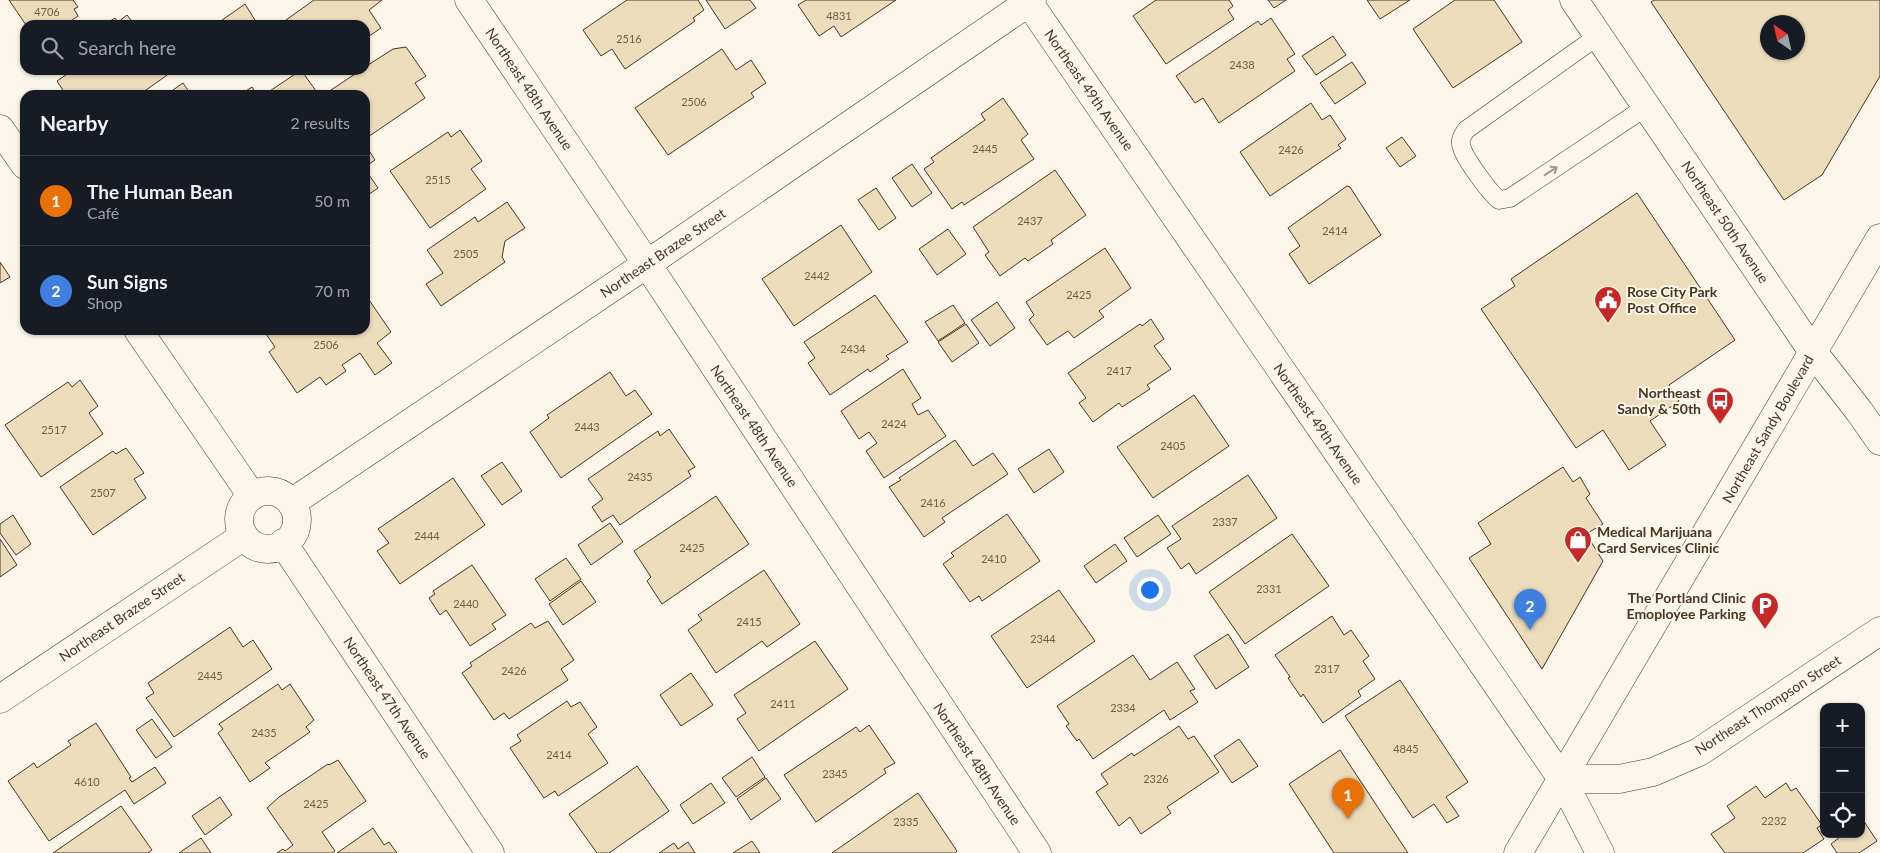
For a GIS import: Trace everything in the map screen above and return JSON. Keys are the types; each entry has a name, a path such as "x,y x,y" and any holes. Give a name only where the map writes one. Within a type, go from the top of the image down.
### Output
{"street":[{"name":"Northeast 48th Avenue","path":"469,0 647,264 1037,853"},
{"name":"Northeast 50th Avenue","path":"1574,0 1813,352 1880,441"},
{"name":"Northeast Brazee Street","path":"291,503 647,264 1029,1"},
{"name":"Northeast 49th Avenue","path":"1029,1 1562,779 1600,853"},
{"path":"0,129 20,158"},
{"name":"Northeast Sandy Boulevard","path":"1518,853 1813,352 1876,256"},
{"path":"141,335 252,496"},
{"path":"263,491 271,491 281,494 291,503 295,510 296,524 293,534 284,543 273,548 266,548 255,545 244,536 240,526 240,512 247,500 252,496 263,491"},
{"name":"Northeast Brazee Street","path":"0,699 244,536"},
{"name":"Northeast 47th Avenue","path":"284,543 490,853"},
{"name":"Northeast Thompson Street","path":"1562,779 1628,778 1653,772 1699,752 1880,631"}],"lane":[{"path":"1598,36 1466,130 1460,138 1462,150 1491,194 1499,200 1510,198 1646,106"}],"building":[{"path":"9,0 73,0 78,7 74,9 78,16 72,20 23,20"},
{"path":"314,0 382,0 369,10 381,28 370,36 370,20 286,20"},
{"path":"627,0 698,0 704,10 693,18 695,21 625,69 612,49 601,56 583,30"},
{"path":"706,0 750,0 756,8 725,29"},
{"path":"806,0 896,0 841,37 834,26 819,36 798,5"},
{"path":"1156,0 1229,0 1233,6 1228,10 1234,19 1166,64 1133,16"},
{"path":"1268,0 1286,0 1274,8"},
{"path":"1367,0 1410,0 1380,19"},
{"path":"1455,0 1494,0 1522,42 1453,88 1413,29"},
{"path":"1654,0 1880,0 1880,76 1822,175 1784,200 1651,2"},
{"path":"245,4 255,20 222,20"},
{"path":"127,15 131,20 121,20"},
{"path":"1271,18 1295,54 1287,59 1295,71 1219,123 1203,98 1195,103 1176,76 1258,21 1261,25"},
{"path":"1333,36 1346,55 1316,75 1302,56"},
{"path":"406,47 426,76 415,83 425,98 370,136 370,90 331,90 354,75 370,75 370,64 393,49"},
{"path":"722,49 736,70 751,60 766,83 751,93 754,97 668,155 635,108"},
{"path":"1352,62 1366,83 1335,104 1320,83"},
{"path":"66,75 167,75 146,90 63,90 57,81"},
{"path":"294,75 305,75 315,90 271,90"},
{"path":"183,83 188,90 173,90"},
{"path":"1003,98 1028,134 1021,140 1034,159 964,205 962,202 952,209 924,169 934,162 931,158 985,120 981,114"},
{"path":"1311,103 1322,120 1330,115 1346,139 1338,145 1341,148 1270,196 1240,152"},
{"path":"460,130 482,161 471,169 486,189 430,228 390,171 448,132 451,137"},
{"path":"1402,137 1416,156 1400,167 1386,148"},
{"path":"370,152 375,160 370,164"},
{"path":"912,164 932,193 912,207 892,178"},
{"path":"1055,170 1086,215 1051,240 1053,244 1028,261 1025,258 1000,276 985,255 989,252 973,227"},
{"path":"370,176 378,188 370,194"},
{"path":"1347,186 1350,187 1381,235 1309,284 1289,254 1300,246 1288,228"},
{"path":"876,188 896,218 879,230 858,200"},
{"name":"Rose City Park Post Office","path":"1637,193 1735,340 1669,385 1679,401 1650,421 1666,445 1629,470 1603,430 1576,448 1481,309 1515,286 1511,279"},
{"path":"507,202 525,228 505,241 502,257 505,262 441,306 426,284 443,273 427,250 475,217 478,222"},
{"path":"841,225 872,272 794,326 762,279"},
{"path":"948,229 966,254 937,275 919,249"},
{"path":"1105,248 1131,288 1099,311 1104,317 1074,338 1068,331 1047,345 1029,320 1034,315 1026,302"},
{"path":"0,262 10,277 0,283"},
{"path":"875,295 908,342 886,356 889,359 870,372 868,369 830,395 808,363 815,358 804,342"},
{"path":"370,301 391,332 377,343 392,363 375,375 360,353 342,365 346,371 326,385 320,377 297,393 269,352 275,347 267,335 370,335"},
{"path":"997,302 1015,328 990,346 971,320"},
{"path":"953,305 965,323 938,341 925,322"},
{"path":"1151,319 1164,339 1154,346 1171,369 1147,385 1150,389 1122,407 1119,403 1093,422 1079,403 1086,398 1068,373 1140,324 1142,326"},
{"path":"966,324 979,343 952,362 938,342"},
{"path":"903,369 921,398 912,404 918,415 928,410 946,436 884,478 866,451 877,443 869,432 859,439 841,411"},
{"path":"610,372 626,396 635,390 652,414 561,478 530,432 549,418 547,415"},
{"path":"80,380 98,406 89,413 103,434 41,477 5,425 68,382 72,387"},
{"path":"1194,395 1229,446 1153,498 1117,447"},
{"path":"669,429 695,467 688,471 691,476 620,525 613,515 602,522 592,507 603,499 588,479 658,431 660,436"},
{"path":"955,440 973,466 993,453 1008,474 942,518 945,522 924,537 889,487 901,480 899,478"},
{"path":"126,448 144,473 134,479 146,498 93,535 60,487 113,451 116,454"},
{"path":"1049,449 1064,472 1034,493 1018,469"},
{"path":"502,462 522,491 502,505 481,476"},
{"path":"1563,467 1573,482 1580,477 1590,494 1586,498 1603,524 1586,534 1603,561 1542,669 1469,558 1491,544 1478,523"},
{"path":"1248,475 1277,518 1196,574 1189,563 1181,569 1167,548 1181,539 1172,526"},
{"path":"453,478 485,525 400,584 377,551 389,543 378,529"},
{"path":"716,496 749,544 662,604 647,581 651,577 634,551"},
{"path":"1007,514 1040,561 982,601 979,596 970,602 943,564 954,556 951,553"},
{"path":"13,515 31,544 16,555 0,533 0,524"},
{"path":"1158,515 1171,534 1137,557 1124,538"},
{"path":"610,523 623,542 591,565 578,545"},
{"path":"1292,534 1329,586 1245,644 1209,592"},
{"path":"0,539 17,565 0,577"},
{"path":"1115,544 1127,561 1096,583 1084,566"},
{"path":"566,558 581,579 550,601 535,579"},
{"path":"472,565 506,615 492,624 496,629 470,646 446,610 440,615 429,598 435,594 433,591"},
{"path":"764,570 800,624 767,647 762,641 716,673 688,630 702,620 698,615"},
{"path":"581,581 596,602 563,625 549,604"},
{"path":"1059,590 1095,641 1027,688 991,636"},
{"path":"1332,616 1344,635 1351,630 1369,656 1363,661 1375,679 1358,691 1361,696 1323,723 1303,694 1301,697 1275,655"},
{"path":"548,621 574,660 561,669 568,680 509,719 504,713 494,720 462,673 472,666 470,663 531,623 535,628"},
{"path":"230,627 243,647 253,640 272,669 174,737 146,698 154,693 148,683"},
{"path":"1228,634 1249,667 1216,689 1194,656"},
{"path":"815,641 848,689 759,751 737,719 746,713 734,695"},
{"path":"1133,655 1150,680 1177,662 1195,689 1190,691 1198,702 1170,720 1164,710 1093,759 1079,739 1077,741 1066,726 1069,724 1057,706"},
{"path":"691,673 713,705 681,726 660,695"},
{"path":"1400,680 1468,782 1446,797 1459,816 1447,823 1434,804 1413,818 1345,716"},
{"path":"278,684 282,690 290,684 314,720 306,727 310,732 265,763 270,768 250,782 218,733 223,729 219,724"},
{"path":"567,701 571,707 580,702 597,727 588,734 608,763 558,796 555,791 544,798 510,748 521,741 517,735"},
{"path":"152,719 172,747 156,758 136,730"},
{"path":"96,723 131,777 129,778 132,782 155,767 166,783 134,804 125,790 49,841 8,781 34,763 37,768 71,745 68,741"},
{"path":"869,725 895,763 884,769 886,773 816,822 784,775 856,727 860,732"},
{"path":"1179,726 1188,739 1194,736 1219,772 1167,807 1171,813 1141,834 1130,817 1119,826 1096,792 1108,784 1101,774 1132,753 1134,756"},
{"path":"1239,739 1258,766 1232,783 1214,756"},
{"path":"1340,750 1408,853 1334,853 1289,784"},
{"path":"752,757 765,777 736,797 722,778"},
{"path":"338,760 366,801 322,832 335,851 332,853 277,853 283,849 285,851 293,845 267,808 279,797 328,764"},
{"path":"637,766 669,811 609,853 597,853 569,814"},
{"path":"766,778 781,799 751,820 737,799"},
{"path":"711,783 725,803 693,824 680,805"},
{"path":"1786,783 1791,791 1796,788 1820,822 1820,826 1817,828 1820,833 1820,838 1824,839 1803,853 1725,853 1711,834 1735,818 1727,806 1756,786 1765,798"},
{"path":"918,793 957,851 955,853 832,853"},
{"path":"220,797 232,815 205,835 192,816"},
{"path":"121,806 152,850 148,853 53,853"},
{"path":"1865,823 1877,841 1859,853 1837,853 1831,844 1839,838 1865,838"},
{"path":"373,828 384,845 389,842 397,853 337,853"},
{"path":"201,838 211,853 179,853"},
{"path":"752,841 760,853 733,853"},
{"path":"688,842 695,853 659,853 674,843 678,849"}],"place":[{"name":"Rose City Park Post Office","path":"1608,324"},
{"name":"Northeast Sandy & 50th","path":"1720,425"},
{"name":"Medical Marijuana Card Services Clinic","path":"1578,564"},
{"name":"Sun Signs","path":"1530,630"},
{"name":"The Portland Clinic Emoployee Parking","path":"1765,630"},
{"name":"The Human Bean","path":"1348,819"}]}
